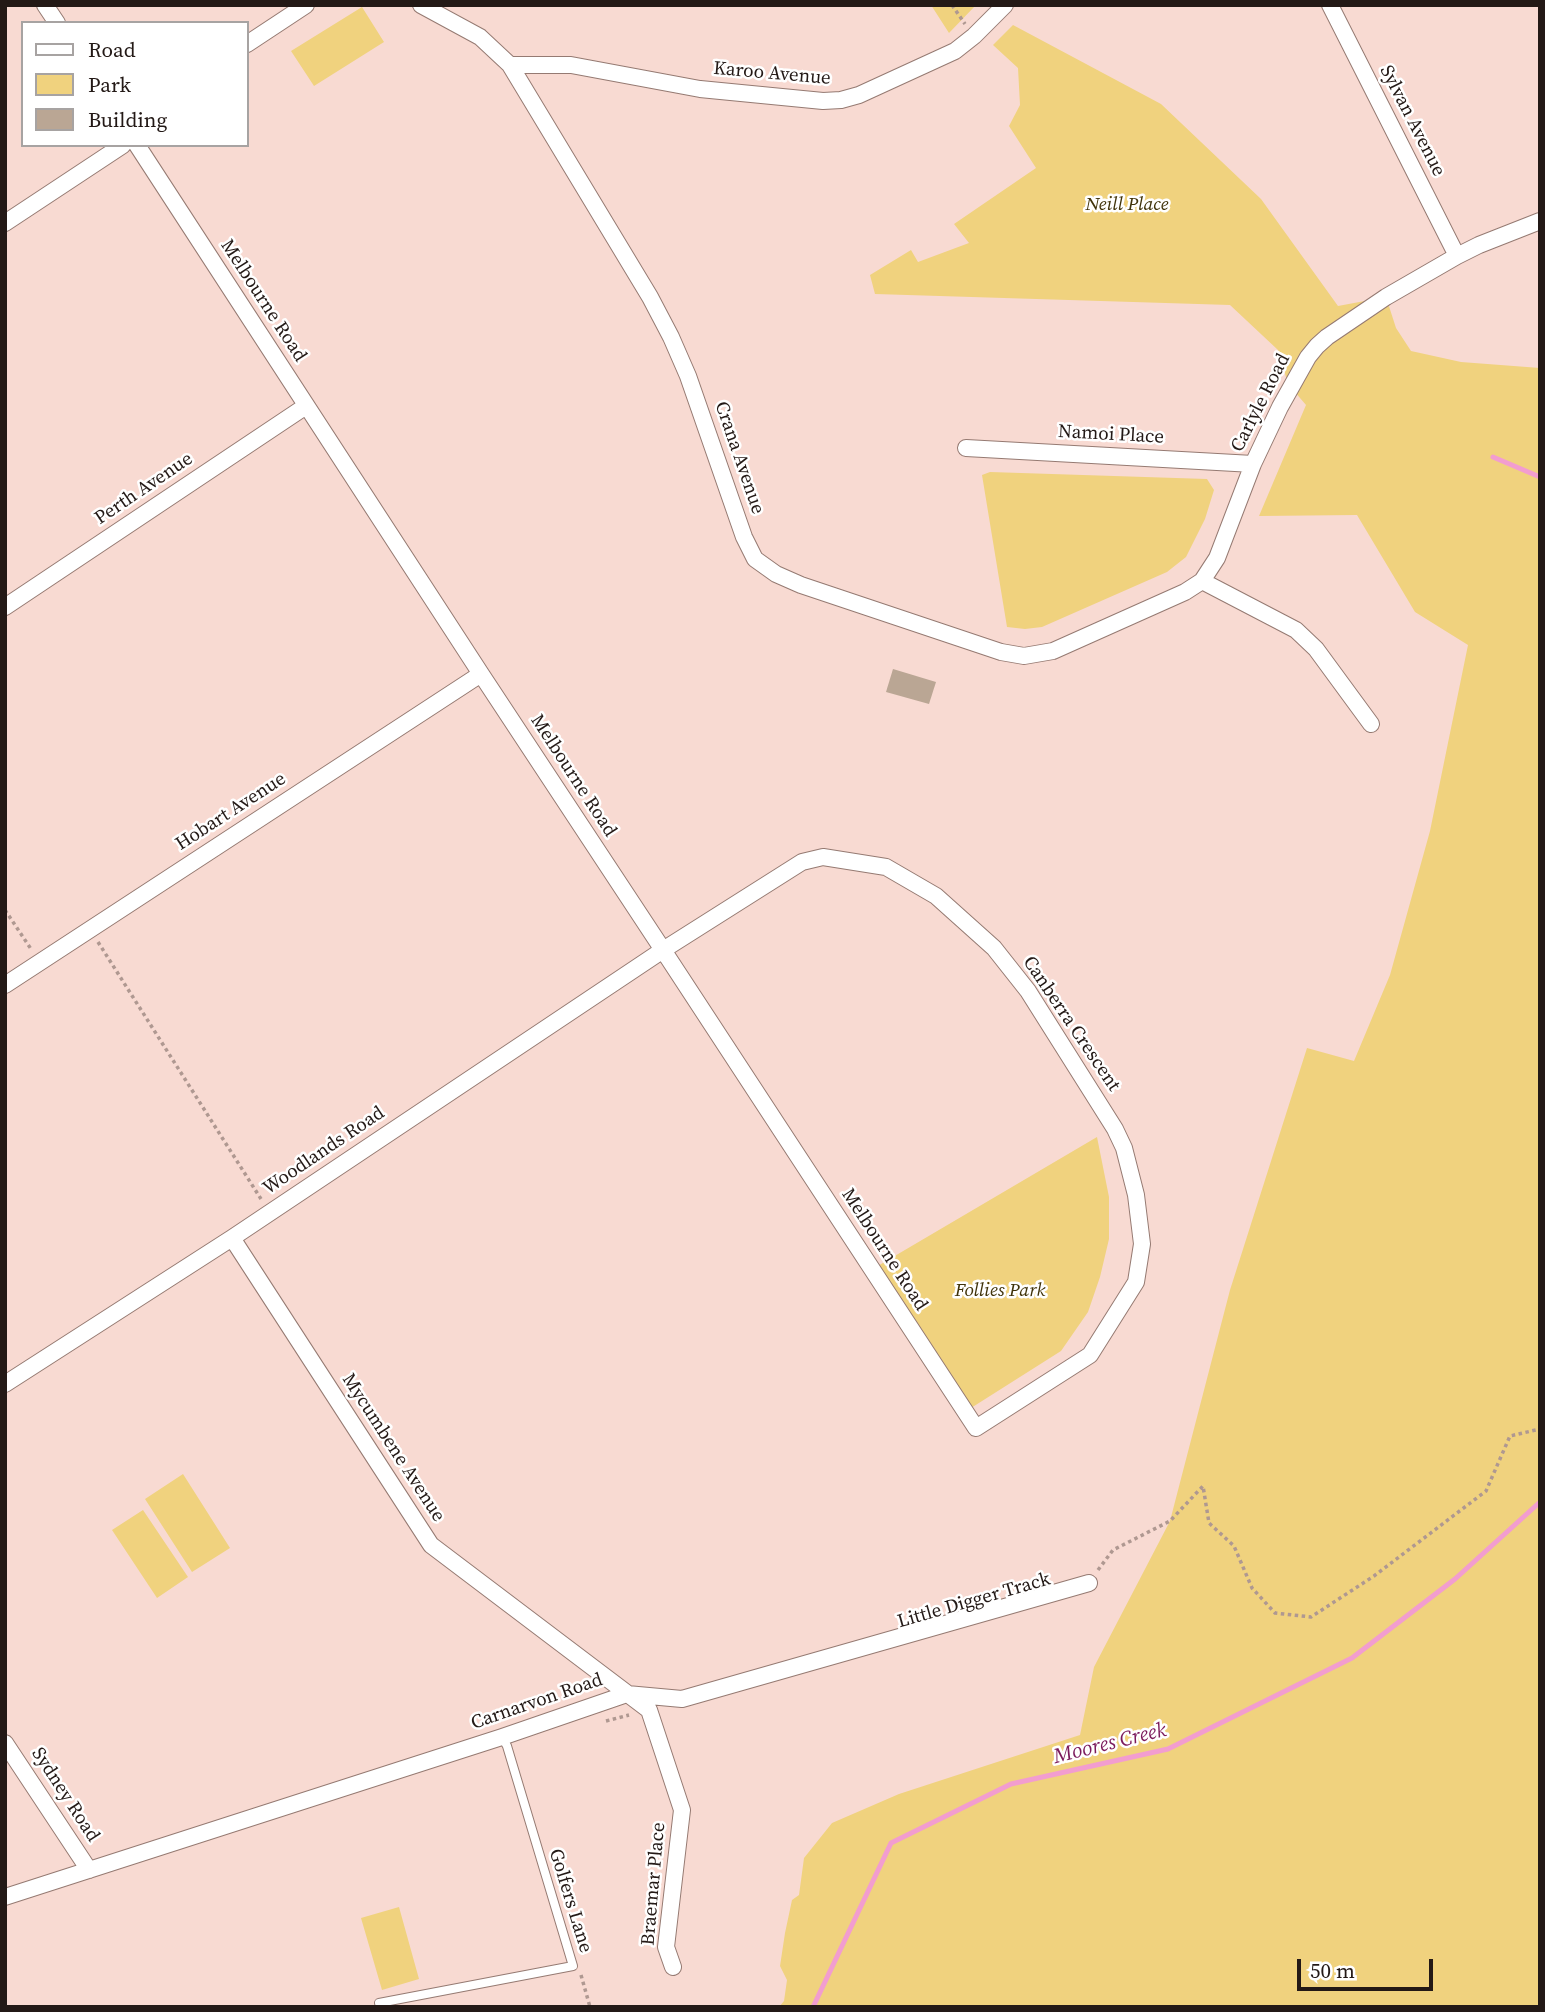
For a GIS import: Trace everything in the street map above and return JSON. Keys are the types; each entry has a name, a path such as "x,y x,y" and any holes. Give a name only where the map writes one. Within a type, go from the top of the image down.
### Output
{"street":[{"path":"45,5 56,21"},
{"path":"248,43 306,5"},
{"name":"Crana Avenue","path":"421,5 480,37 510,65 650,297 688,376 744,537 755,559 776,574 801,585 1001,652 1024,656 1053,651 1185,593"},
{"name":"Karoo Avenue","path":"510,65 571,65 700,89 822,101 841,100 859,95 955,51 1005,5"},
{"name":"Sylvan Avenue","path":"1330,5 1457,256"},
{"path":"5,223 120,147"},
{"name":"Melbourne Road","path":"139,147 976,1429"},
{"name":"Carlyle Road","path":"1185,593 1202,581 1217,558 1253,464 1300,369 1317,346 1386,297 1457,256 1540,221"},
{"name":"Perth Avenue","path":"5,607 306,406"},
{"name":"Namoi Place","path":"967,449 1253,464"},
{"path":"1202,581 1296,629 1316,649 1371,724"},
{"name":"Hobart Avenue","path":"5,985 481,674"},
{"name":"Canberra Crescent","path":"663,950 802,862 824,857 886,867 936,896 994,948 1028,991 1115,1129 1124,1148 1136,1195 1142,1244 1136,1282 1090,1355 976,1429"},
{"name":"Woodlands Road","path":"5,1384 232,1238 663,950"},
{"name":"Mycumbene Avenue","path":"232,1238 431,1545 627,1693"},
{"name":"Carnarvon Road","path":"5,1897 502,1737 627,1693 682,1699 1089,1583"},
{"path":"627,1693 649,1710"},
{"name":"Braemar Place","path":"649,1710 682,1810 666,1947 673,1967"},
{"name":"Sydney Road","path":"5,1743 89,1870"}],"lane":[{"name":"Golfers Lane","path":"379,2003 573,1966 507,1746 502,1737"}],"path":[{"path":"5,910 40,963"},
{"path":"90,929 269,1212"},
{"path":"1089,1583 1113,1550 1170,1521 1203,1486 1209,1523 1234,1546 1252,1588 1275,1613 1311,1617 1374,1576 1486,1491 1510,1436 1540,1429"},
{"path":"597,1723 649,1710"},
{"path":"578,1967 590,2007"}],"green space":[{"path":"931,5 976,5 949,33"},
{"path":"362,7 384,42 314,86 291,51"},
{"name":"Neill Place","path":"1013,25 1161,104 1261,199 1338,306 1386,297 1396,328 1411,351 1461,362 1540,368 1540,2007 779,2007 784,2001 787,1980 780,1966 785,1933 792,1900 799,1895 804,1858 832,1823 899,1794 1080,1735 1094,1667 1170,1521 1230,1290 1307,1048 1354,1061 1390,975 1430,831 1468,645 1415,612 1357,515 1259,516 1306,405 1288,384 1278,350 1230,305 875,294 870,275 911,250 918,262 969,243 954,224 1036,168 1009,126 1020,105 1018,68 993,45"},
{"path":"990,472 1207,479 1214,490 1205,519 1186,557 1167,572 1042,627 1025,629 1007,627 982,475"},
{"name":"Follies Park","path":"1097,1137 1109,1197 1109,1239 1088,1312 1061,1351 971,1408 876,1267"},
{"path":"183,1474 230,1548 192,1572 145,1499"},
{"path":"143,1510 188,1577 157,1598 112,1530"},
{"path":"399,1907 419,1979 382,1990 361,1918"}],"building":[{"path":"893,669 936,682 929,704 886,692"}],"waterway":[{"path":"1493,457 1540,477"},
{"name":"Moores Creek","path":"813,2007 891,1843 1011,1784 1168,1749 1352,1658 1455,1579 1540,1502"}]}
